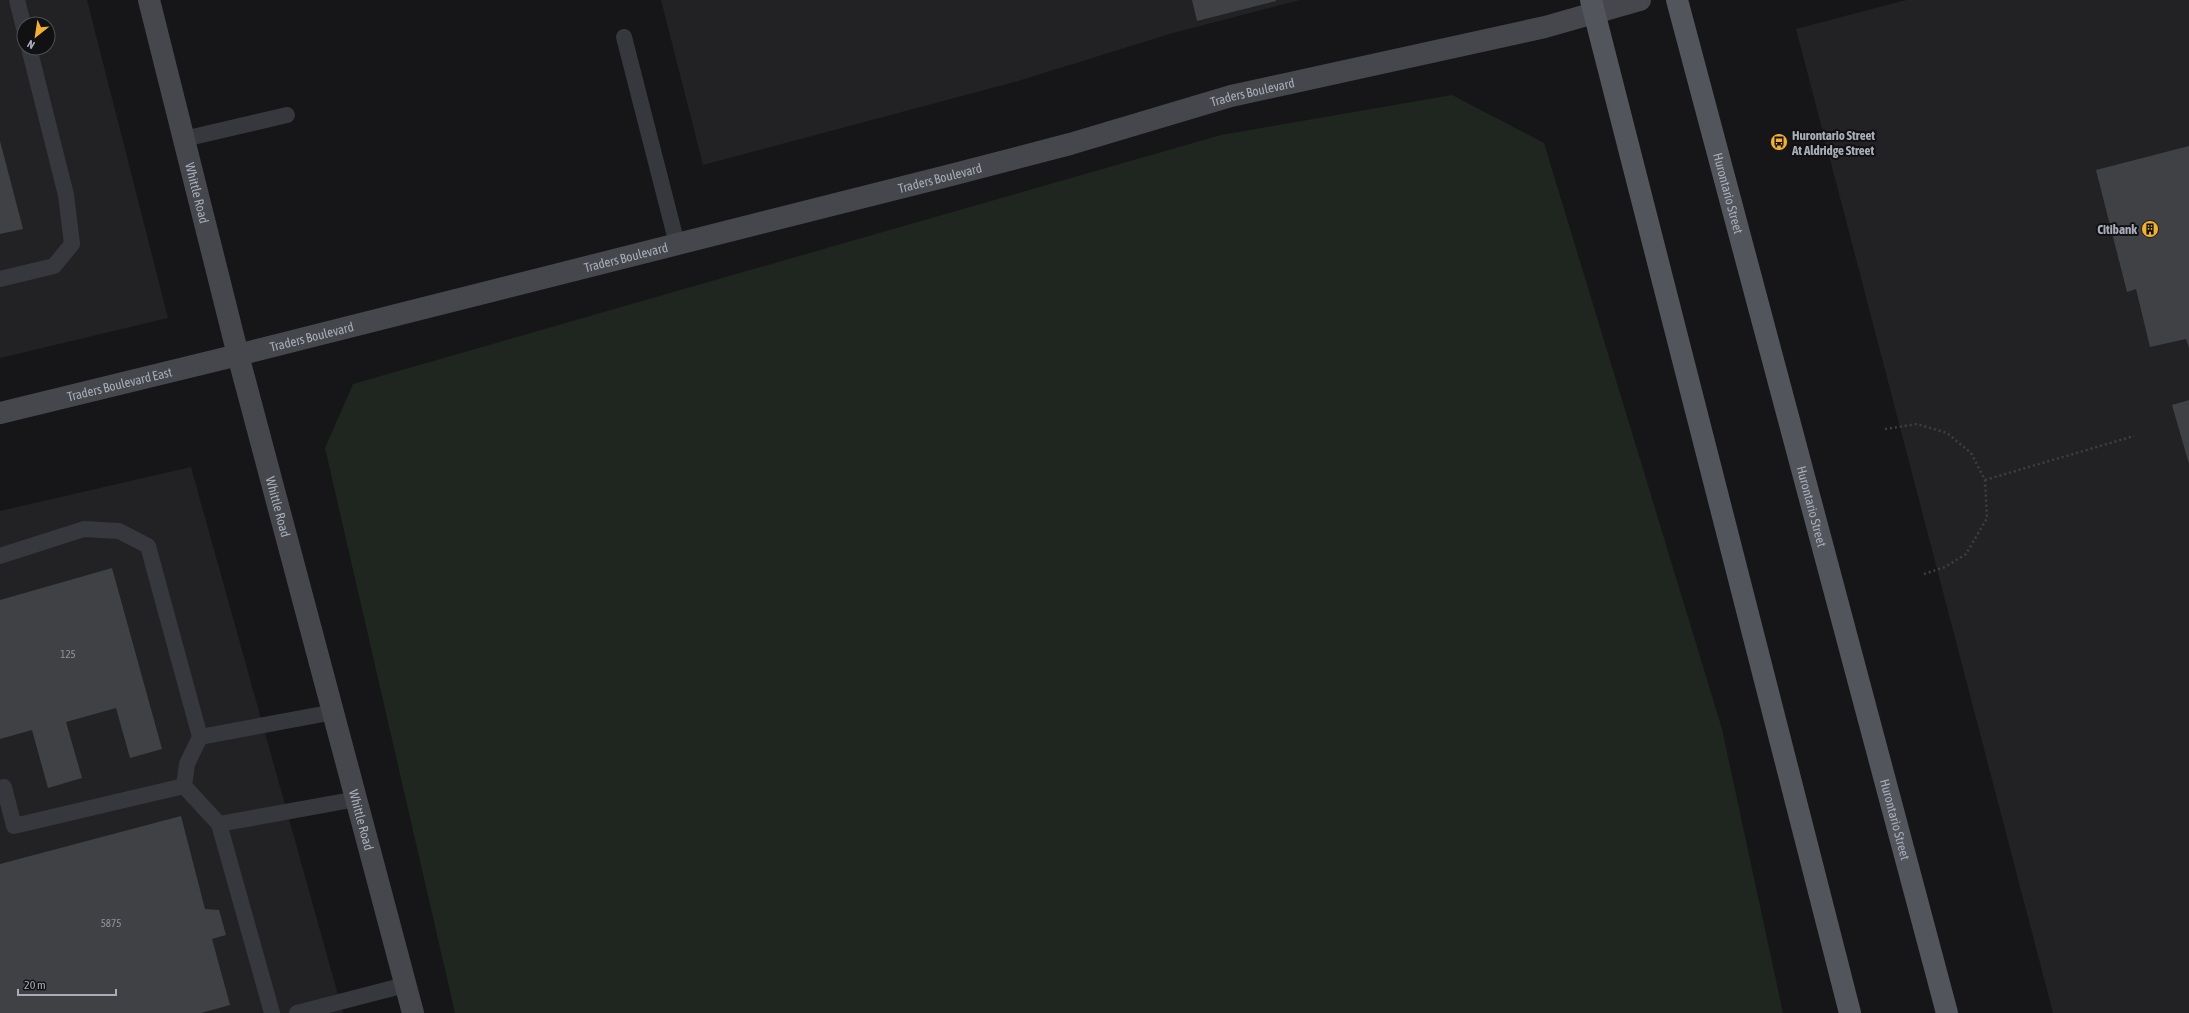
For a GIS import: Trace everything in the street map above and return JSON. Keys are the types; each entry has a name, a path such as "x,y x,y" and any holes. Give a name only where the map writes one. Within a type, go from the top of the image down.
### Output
{"main road":[{"name":"Hurontario Street","path":"1677,0 1947,1013"},
{"path":"1592,7 1850,1013"}],"street":[{"name":"Whittle Road","path":"149,0 238,355 413,1013"},
{"name":"Traders Boulevard","path":"238,355 1062,146 1231,96 1545,27 1592,7 1640,0"},
{"name":"Traders Boulevard East","path":"0,413 238,355"}],"lane":[{"path":"17,0 21,16"},
{"path":"624,37 677,244"},
{"path":"0,279 54,266 72,244 66,195 31,56"},
{"path":"184,139 287,115"},
{"path":"0,556 84,529 119,531 148,546 200,737 187,764 184,786"},
{"path":"200,737 334,712"},
{"path":"0,788 4,787 14,826 184,786"},
{"path":"184,786 219,824 272,1013"},
{"path":"219,824 357,800"},
{"path":"297,1013 406,985"}],"path":[{"path":"1886,429 1917,424 1947,433 1971,453 1985,480 1987,518 1966,554 1945,567 1924,574"},
{"path":"1985,480 2134,436"}],"shaded area":[{"path":"0,0 87,0 168,318 0,358"},
{"path":"661,0 1300,0 1173,33 1018,81 703,165"},
{"path":"1906,0 2189,0 2189,1013 2053,1013 1796,29"},
{"path":"1452,95 1544,143 1722,729 1783,1013 455,1013 325,448 353,384 1221,135"},
{"path":"191,467 343,1013 0,1013 0,511"}],"building":[{"path":"1192,0 1276,0 1276,1 1197,21"},
{"path":"0,141 23,229 0,234"},
{"name":"Citibank","path":"2189,146 2189,348 2186,339 2150,347 2136,289 2127,292 2096,170"},
{"path":"2189,400 2189,464 2172,405"},
{"path":"112,568 162,749 130,758 116,708 66,722 82,778 48,788 32,730 0,739 0,600"},
{"path":"181,816 205,909 219,910 226,935 212,939 230,1005 201,1013 0,1013 0,864"}],"place":[{"name":"Hurontario Street At Aldridge Street","path":"1779,142"},
{"name":"Citibank","path":"2150,229"}]}
